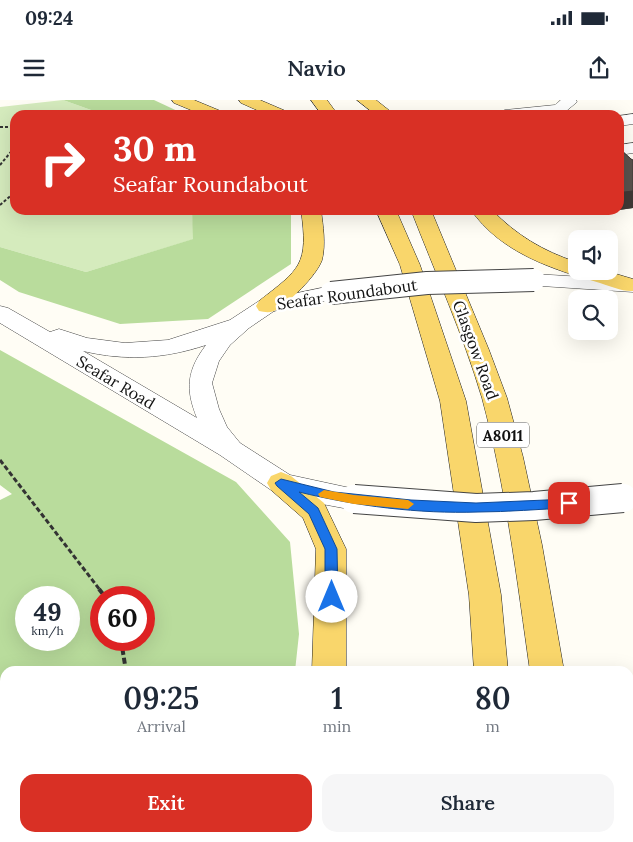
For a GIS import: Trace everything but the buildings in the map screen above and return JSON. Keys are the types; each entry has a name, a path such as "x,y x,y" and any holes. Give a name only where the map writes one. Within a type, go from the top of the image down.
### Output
{"main road":[{"path":"180,100 205,110"},
{"path":"247,100 270,110"},
{"path":"365,100 380,110"},
{"path":"267,306 305,274 312,255 315,234 312,215"},
{"name":"A8011","path":"388,215 410,265 452,401 485,595 491,666"},
{"name":"Glasgow Road","path":"424,215 478,350 494,398 510,458 527,545 546,666"},
{"path":"486,215 508,238 528,251 568,266"},
{"path":"614,280 632,285"},
{"path":"281,483 314,511 331,549 329,666"}],"street":[{"path":"537,110 569,105"},
{"name":"Seafar Roundabout","path":"628,498 534,506 476,508 354,499 306,490 281,483 231,450 206,410 200,383 207,360 222,340 240,323 267,306 331,293 427,282 534,280 632,285"},
{"name":"Seafar Road","path":"0,313 74,342 109,350 142,351 175,348 206,339 240,323"},
{"name":"Seafar Road","path":"0,313 231,450"}],"path":[{"path":"0,165 10,153"},
{"path":"0,205 10,196"},
{"path":"0,460 97,586"},
{"path":"122,651 125,666"}],"green space":[{"path":"63,100 91,110 10,110 10,215 192,215 194,239 86,272 0,247 0,107"},
{"path":"63,100 154,100 175,110 91,110"},
{"path":"192,215 291,215 291,264 208,319 120,324 19,292 0,280 0,247 86,272 193,239"},
{"path":"0,350 236,482 290,542 299,634 296,666 0,666 0,500 12,494 0,485"}],"slow traffic":[{"path":"324,494 408,504"}],"route":[{"path":"332,597 331,549 314,511 281,483 334,496 411,505 476,508 569,503"}]}
